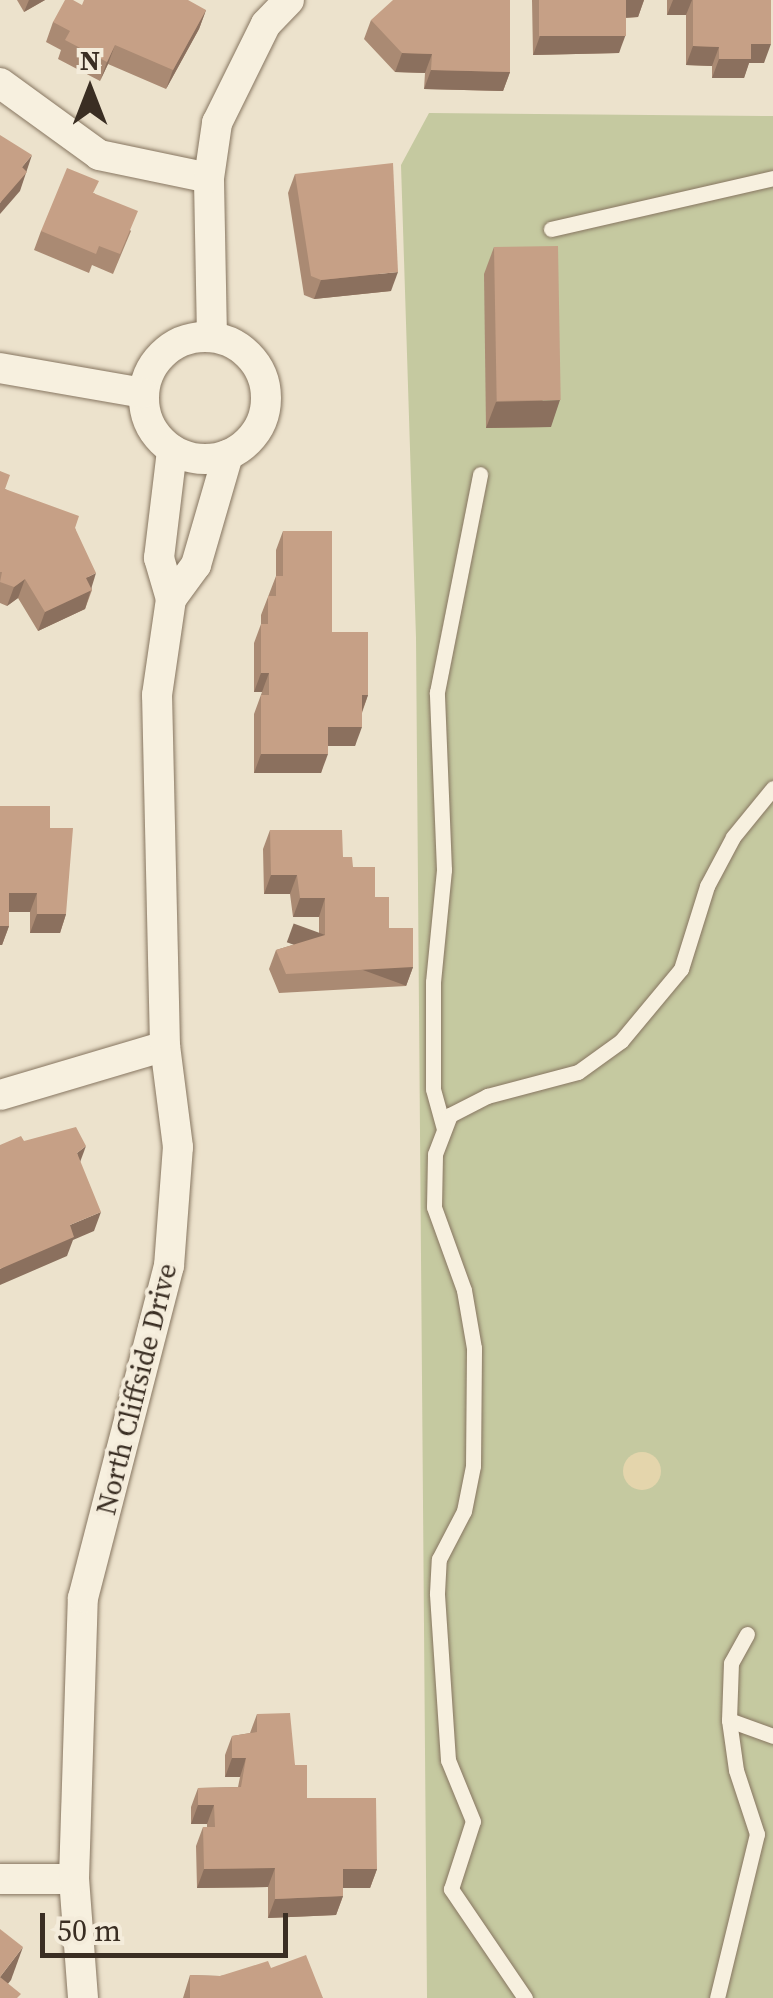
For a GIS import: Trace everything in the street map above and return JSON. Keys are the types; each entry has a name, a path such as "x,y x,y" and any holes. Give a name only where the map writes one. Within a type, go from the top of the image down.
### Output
{"street":[{"path":"212,337 209,178 216,122 266,24 288,0"},
{"path":"0,83 99,155 209,178"},
{"path":"212,337 250,357 265,386 262,419 252,438 228,455 197,459 172,450 150,428 143,393 154,362 177,343 212,337"},
{"path":"0,368 143,393"},
{"name":"North Cliffside Drive","path":"83,1998 74,1879 83,1598 169,1266 178,1146 164,1046 156,694 171,599 159,558 172,450"},
{"name":"North Cliffside Drive","path":"171,599 196,564 228,455"},
{"path":"0,1095 164,1046"},
{"path":"0,1879 74,1879"}],"lane":[{"path":"550,230 773,178"},
{"path":"444,1130 433,1089 433,982 444,870 437,692 447,614 480,474"},
{"path":"525,1998 451,1890 473,1821 448,1760 437,1594 440,1559 464,1511 474,1466 474,1348 464,1290 434,1207 435,1154 450,1114 487,1096 578,1072 621,1041 681,969 707,886 733,837 773,788"},
{"path":"718,1998 757,1834 736,1770 729,1720 731,1664 748,1634"},
{"path":"729,1720 773,1736"}],"green space":[{"path":"429,113 773,116 773,1998 427,1998 416,638 401,165"}],"sand":[{"path":"642,1452 655,1458 661,1471 655,1484 642,1490 629,1484 623,1471 629,1458"}],"building":[{"path":"65,0 82,5 84,0 188,0 206,10 173,70 115,45 107,62 65,40 70,31 53,22"},
{"path":"393,0 510,0 510,72 431,70 432,54 402,53 371,20"},
{"path":"539,0 626,0 626,36 539,36"},
{"path":"693,0 771,0 771,44 751,44 751,59 719,59 719,47 693,46"},
{"path":"0,135 32,155 22,167 27,172 0,203"},
{"path":"393,163 398,272 321,280 311,276 295,174"},
{"path":"67,168 99,181 93,193 138,211 120,254 99,246 96,254 41,231"},
{"path":"558,246 561,400 497,401 494,247"},
{"path":"0,471 10,475 5,489 79,516 75,528 96,573 86,578 92,590 45,612 25,579 14,587 0,582"},
{"path":"283,531 332,531 332,632 368,632 368,695 362,695 362,727 328,727 328,754 261,754 261,695 269,695 269,673 261,673 261,624 268,624 268,596 276,596 276,576 283,576"},
{"path":"0,806 50,806 50,828 73,828 66,914 37,914 37,893 9,893 9,926 0,926"},
{"path":"270,830 342,830 343,857 352,857 353,867 375,867 375,897 389,897 389,928 413,928 413,967 286,974 276,950 325,935 325,898 300,898 297,875 271,875"},
{"path":"76,1127 86,1146 77,1153 101,1212 70,1225 74,1237 0,1269 0,1145 21,1136 24,1141"},
{"path":"290,1713 295,1765 307,1765 307,1798 376,1798 377,1869 343,1869 343,1896 275,1899 275,1868 204,1869 203,1827 215,1827 214,1805 198,1805 198,1788 241,1787 246,1758 232,1758 232,1736 257,1732 257,1714"},
{"path":"0,1929 23,1947 0,1977"},
{"path":"306,1955 323,1998 190,1998 190,1975 220,1976 268,1961 271,1968"},
{"path":"0,1977 21,1994 17,1998 0,1998"}]}
